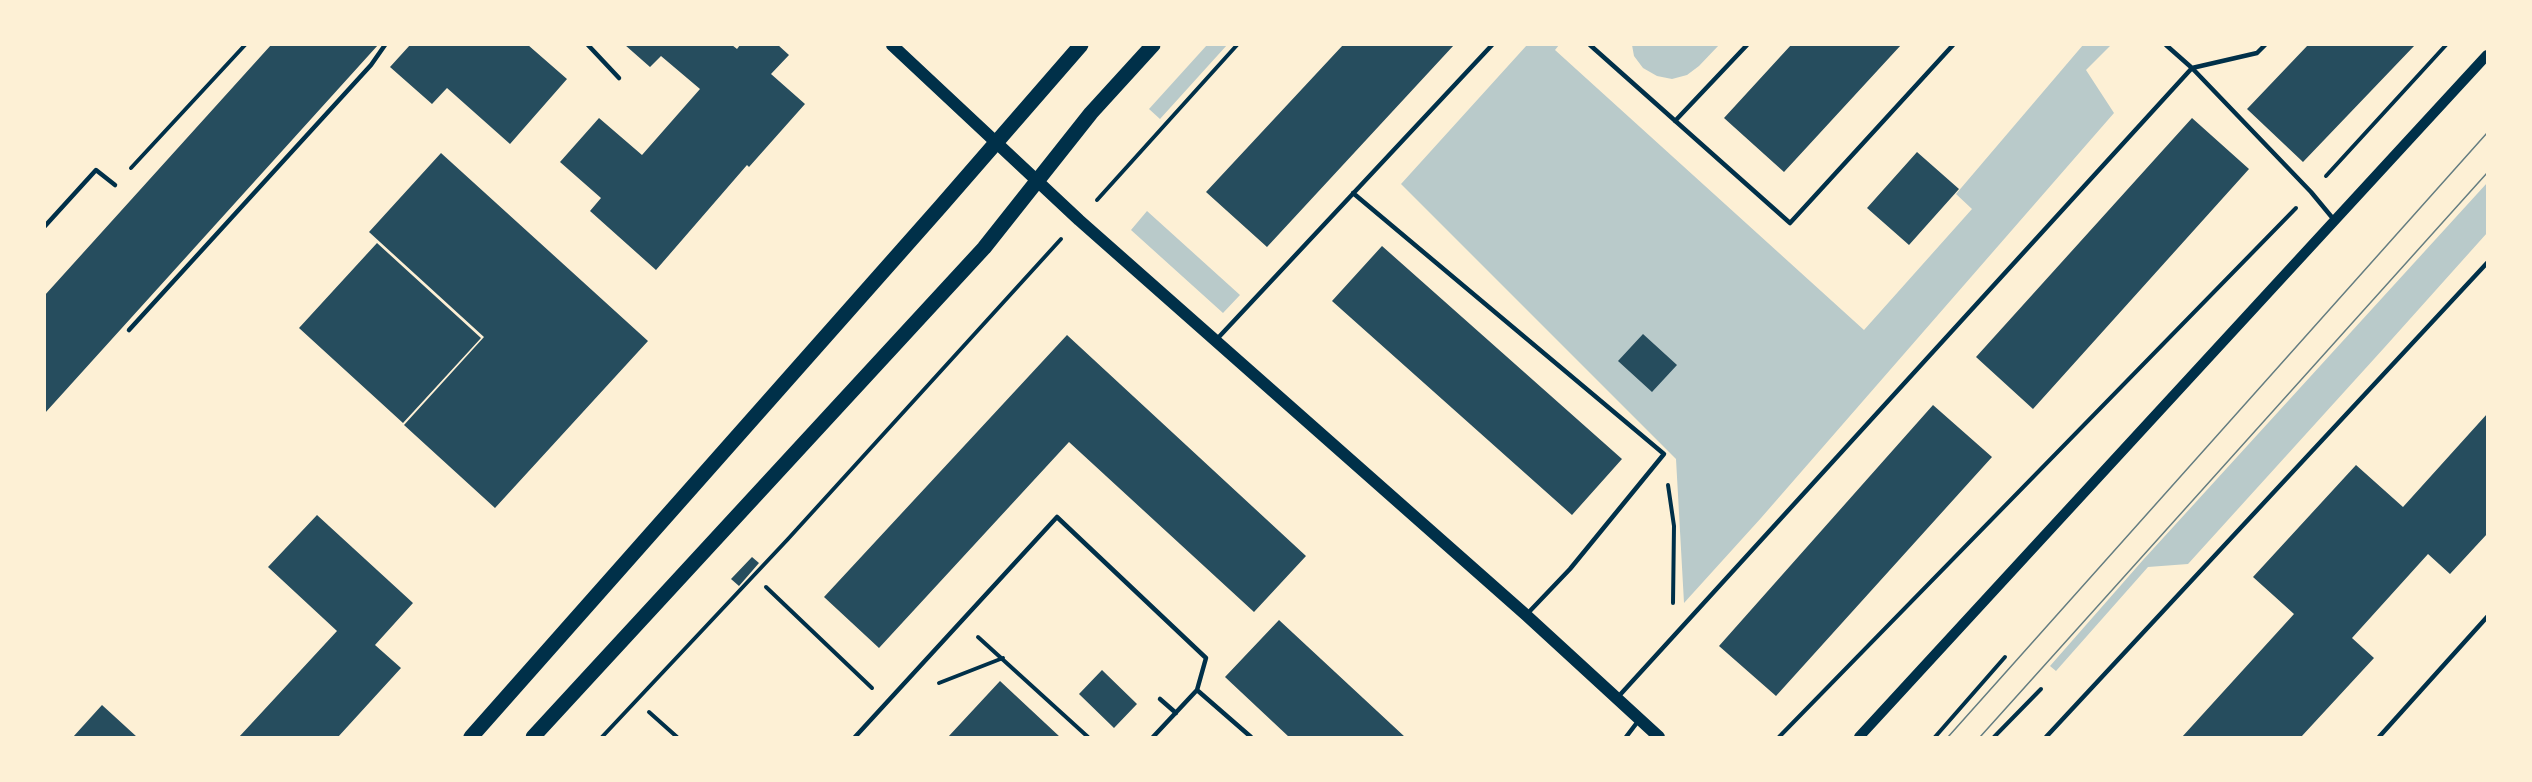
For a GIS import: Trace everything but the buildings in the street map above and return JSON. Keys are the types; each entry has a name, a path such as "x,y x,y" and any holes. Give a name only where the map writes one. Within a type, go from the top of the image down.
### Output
{"main road":[{"path":"892,45 1036,180 1526,615 1659,737"},
{"path":"471,737 1081,45"},
{"path":"533,737 984,248 1091,113 1153,45"}],"street":[{"path":"1859,737 2487,55"}],"lane":[{"path":"129,330 371,65 385,45"},
{"path":"588,45 619,78"},
{"path":"1216,340 1492,45"},
{"path":"1590,45 1790,223 1953,45"},
{"path":"1675,121 1747,45"},
{"path":"2166,45 2192,68 2312,192 2335,221"},
{"path":"1616,699 2192,68 2257,53 2265,45"},
{"path":"45,226 96,170 115,185"},
{"path":"1353,194 1664,454 1570,569 1526,615"},
{"path":"2046,737 2487,263"},
{"path":"855,737 1058,517 1206,658 1197,690 1153,737"},
{"path":"2379,737 2487,617"},
{"path":"1197,690 1251,737"},
{"path":"1160,699 1176,713"},
{"path":"1626,737 1640,720"}],"path":[{"path":"115,185 245,45"},
{"path":"1106,190 1237,45"},
{"path":"1779,737 2312,192 2446,45"},
{"path":"603,737 788,539 1050,252"},
{"path":"1664,454 1674,526 1673,638"},
{"path":"766,587 887,702 1003,658"},
{"path":"961,622 1088,737"},
{"path":"1935,737 2005,657"},
{"path":"1994,737 2041,689"},
{"path":"650,712 677,737"}],"shaded area":[{"path":"1207,45 1227,45 1160,119 1149,109"},
{"path":"1527,45 1559,45 1555,50 1864,330 1972,209 1956,194 2083,45 2111,45 2086,70 2114,113 1761,518 1684,603 1676,459 1401,184"},
{"path":"1632,45 1719,45 1687,75 1672,79 1657,76 1643,68 1634,56"},
{"path":"2487,183 2487,233 2384,348 2188,564 2148,567 2056,671 2050,666 2143,560"},
{"path":"1147,211 1240,295 1223,313 1131,230"}],"tram line":[{"path":"1948,737 2487,133"},
{"path":"1980,737 2487,173"}]}
